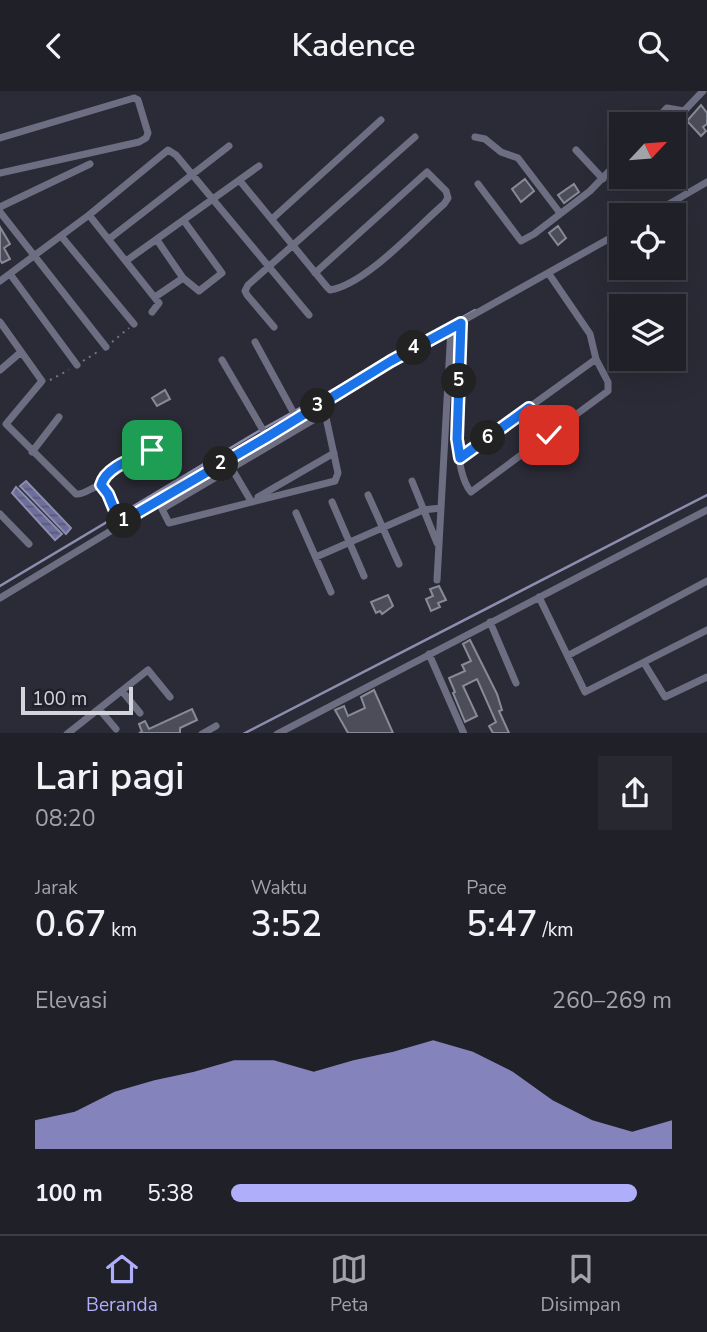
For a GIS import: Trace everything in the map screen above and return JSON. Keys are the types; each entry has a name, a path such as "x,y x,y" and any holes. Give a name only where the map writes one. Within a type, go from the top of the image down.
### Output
{"street":[{"path":"663,112 667,108 684,111 703,91"},
{"path":"0,138 134,98 138,100 148,133 146,138 139,142 0,173"},
{"path":"272,219 381,120"},
{"path":"274,327 245,291 248,285 415,137"},
{"path":"475,137 485,139 501,152 520,159 560,213"},
{"path":"109,239 229,146"},
{"path":"576,150 603,179"},
{"path":"5,277 89,215 164,152 172,151 309,316"},
{"path":"90,164 0,209 106,347"},
{"path":"126,261 259,166"},
{"path":"240,181 315,273 330,289 355,281 373,267 444,204 448,198 446,191 427,172 315,273"},
{"path":"478,184 521,241 534,234 609,172"},
{"path":"671,203 707,182"},
{"path":"89,215 155,297 159,306 152,311"},
{"path":"157,240 183,278 197,292 222,273 184,221"},
{"path":"61,236 134,324"},
{"path":"0,598 118,520 231,459 266,435 391,361 609,239"},
{"path":"0,269 78,365"},
{"path":"461,323 457,439 466,486 471,492 608,391 608,382 596,359 590,334 549,274"},
{"path":"155,297 183,278"},
{"path":"1,324 42,381 6,424 76,494 101,485 106,490 118,520"},
{"path":"437,580 451,328"},
{"path":"255,342 296,417"},
{"path":"0,370 21,352"},
{"path":"460,458 596,359"},
{"path":"222,360 266,435"},
{"path":"529,408 549,435"},
{"path":"152,504 157,512 169,523 333,482 338,476 325,413 157,512"},
{"path":"32,452 59,417"},
{"path":"251,501 334,453"},
{"path":"231,459 251,501"},
{"path":"412,481 439,546"},
{"path":"368,495 399,564"},
{"path":"332,502 364,576"},
{"path":"316,557 423,510 440,508"},
{"path":"277,733 707,510"},
{"path":"296,513 331,592"},
{"path":"0,514 29,544"},
{"path":"569,655 707,581"},
{"path":"539,597 585,692 707,630"},
{"path":"490,622 516,683"},
{"path":"429,654 464,733"},
{"path":"643,663 665,697 707,677"},
{"path":"67,733 149,670 170,697"},
{"path":"122,691 140,713"},
{"path":"99,709 117,729"},
{"path":"76,726 82,733"},
{"path":"202,733 216,726"}],"lane":[{"path":"101,485 109,472 152,450"}],"path":[{"path":"106,347 134,324"}],"water":[{"path":"26,481 71,528 66,534 20,486"},
{"path":"16,487 62,534 55,540 12,493"}],"building":[{"path":"701,105 707,113 707,124 703,127 706,131 701,136 687,121"},
{"path":"525,179 534,191 521,202 512,189"},
{"path":"574,184 579,192 564,203 558,195"},
{"path":"558,226 566,238 558,245 549,233"},
{"path":"0,227 10,244 4,248 10,259 2,263 0,260"},
{"path":"165,390 170,399 157,406 152,398"},
{"path":"439,586 446,600 438,603 440,607 431,611 426,599 433,596 430,589"},
{"path":"388,595 393,606 382,614 380,611 376,613 371,602"},
{"path":"470,640 497,694 502,710 499,711 509,733 493,733 489,726 496,722 477,679 463,686 477,716 465,722 449,678 465,671 462,665 471,661 463,644"},
{"path":"374,690 393,733 348,733 335,710 344,706 348,716 365,708 361,697"},
{"path":"192,709 197,720 180,728 180,733 139,733 142,732 139,724 145,721 149,729"}],"waterway":[{"path":"0,586 259,431 475,310"},
{"path":"245,733 707,495"}],"route":[{"path":"152,450 109,472 103,480 101,485 108,494 120,523 391,361 461,323 457,439 460,458 529,408 549,435"}]}
